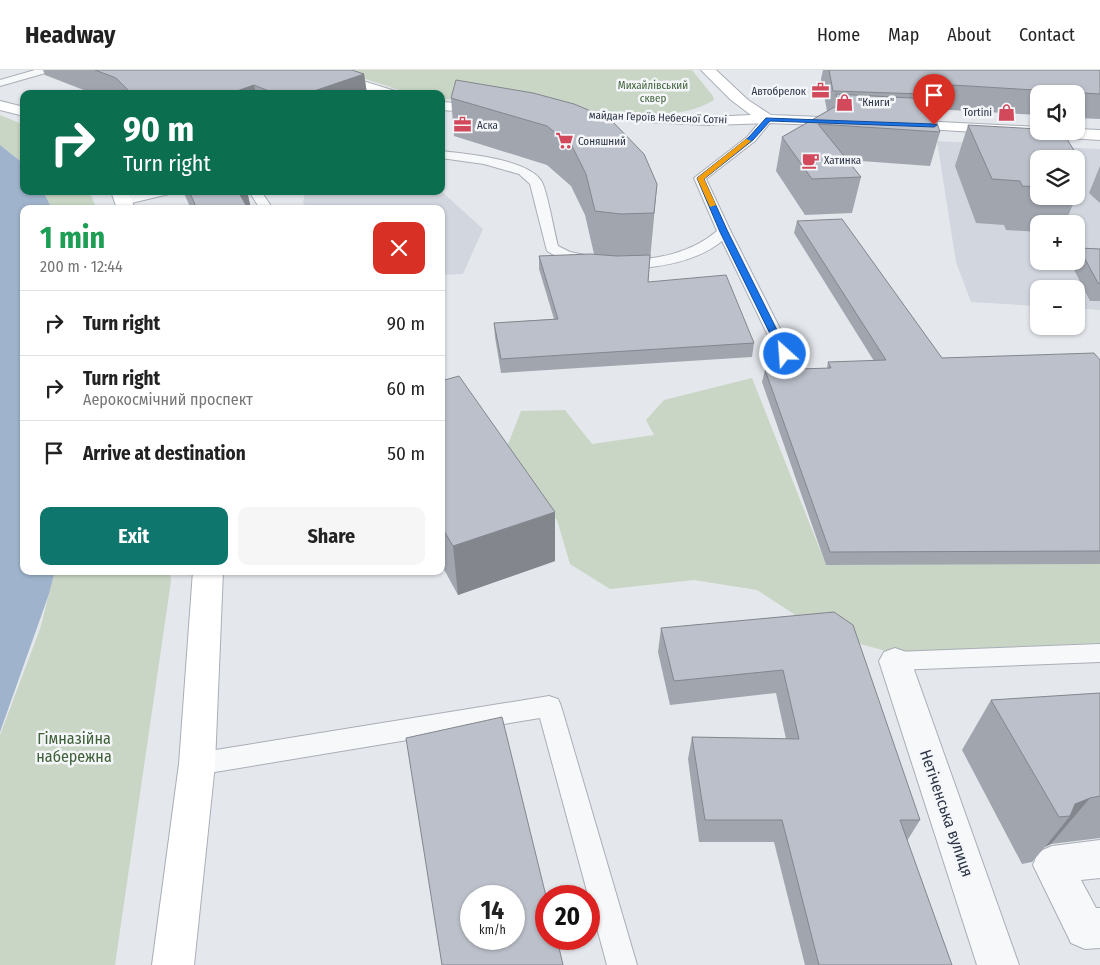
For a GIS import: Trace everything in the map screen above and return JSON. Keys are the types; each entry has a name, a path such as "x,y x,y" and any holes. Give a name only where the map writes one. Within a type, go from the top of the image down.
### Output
{"main road":[{"path":"314,70 377,90"},
{"name":"майдан Героїв Небесної Сотні","path":"708,70 735,98 751,111 768,119"},
{"path":"0,105 20,111"},
{"path":"445,106 509,110"},
{"name":"майдан Героїв Небесної Сотні","path":"546,112 710,121 768,119"},
{"path":"768,119 865,123"},
{"path":"884,123 1100,135"},
{"path":"173,965 197,764 208,575"}],"street":[{"name":"Нетіченська вулиця","path":"895,661 998,965"},
{"path":"1100,858 1052,865 1085,929 1100,928"}],"lane":[{"path":"0,83 46,70"},
{"path":"339,90 357,84"},
{"path":"768,119 751,139 700,178 724,232 785,354"},
{"path":"445,155 485,160 523,171 536,183 552,248 566,256 608,263 636,264 679,257 712,244 724,232"},
{"path":"123,200 146,195"},
{"path":"895,661 1100,653"},
{"path":"197,764 549,706 622,965"}],"shaded area":[{"path":"937,141 1100,149 1100,310 1085,309 1085,280 1030,280 1030,305 971,302 956,262"},
{"path":"304,195 445,195 483,229 463,274 445,275 445,205 305,205 303,203"}],"green space":[{"name":"Михайлівський сквер","path":"337,70 692,70 713,96 714,100 698,108 680,112 640,114 445,99 445,90 400,90"},
{"path":"0,115 20,123 20,161 0,145"},
{"path":"45,195 91,195 95,205 50,205"},
{"path":"752,378 826,565 1100,562 1100,643 893,653 853,642 803,620 757,590 694,580 610,589 570,564 557,520 504,454 521,411 565,410 592,444 654,435 646,420 664,400"},
{"name":"Гімназійна набережна","path":"54,575 170,575 115,965 0,965 0,735 40,629"}],"water":[{"path":"0,145 20,161 20,195 45,195 50,205 20,205 20,575 54,575 0,732"}],"building":[{"path":"95,70 352,70 364,74 317,90 266,90 254,85 240,90 128,90 116,78"},
{"path":"829,70 1100,70 1100,94 1085,93 1085,85 1030,85 1030,90 919,83 923,94 833,91"},
{"path":"456,80 533,93 574,104 610,119 644,154 657,184 654,213 621,214 595,211 586,174 572,146 547,126 451,98"},
{"path":"836,94 929,99 940,132 818,124 861,177 812,179 782,137 838,105"},
{"path":"968,125 1030,128 1030,140 1068,140 1074,150 1030,150 1030,186 1022,186 1020,181 992,179"},
{"path":"191,195 240,195 246,205 195,205"},
{"path":"842,219 942,358 1094,353 1100,360 1100,551 830,552 765,370 831,368 828,362 886,360 797,221"},
{"path":"1085,248 1100,249 1100,284 1085,259"},
{"path":"590,254 617,256 650,255 648,282 726,275 754,343 501,359 494,323 558,319 539,256"},
{"path":"459,376 555,512 453,546 445,533 445,380"},
{"path":"834,612 853,625 920,820 900,820 952,965 819,965 782,820 705,820 692,737 799,739 783,670 674,681 661,628"},
{"path":"1100,693 1100,796 1075,804 1070,816 1059,817 991,700"},
{"path":"502,717 543,885 535,885 535,950 560,950 563,965 442,965 406,738"}],"slow traffic":[{"path":"712,205 700,178 748,141"}],"place":[{"name":"Автобрелок","path":"820,91"},
{"name":"\"Книги\"","path":"844,102"},
{"name":"Tortini","path":"1006,112"},
{"name":"Аска","path":"463,125"},
{"name":"Соняшний","path":"564,141"},
{"name":"Хатинка","path":"810,160"}],"route":[{"path":"785,354 724,232 700,178 751,139 768,119 934,125"}]}
